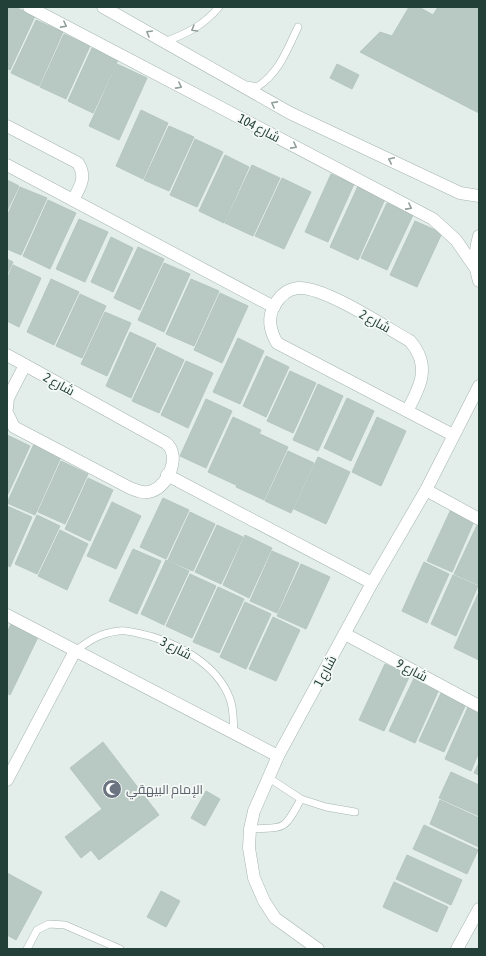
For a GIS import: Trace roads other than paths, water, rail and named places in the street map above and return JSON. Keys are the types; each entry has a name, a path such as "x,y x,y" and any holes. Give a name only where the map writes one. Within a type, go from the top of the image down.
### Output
{"street":[{"name":"شارع 104","path":"29,7 433,219 456,240 474,266"},
{"path":"103,7 290,113 460,193 479,196"},
{"path":"7,126 78,163 83,174 82,182 73,200"},
{"path":"7,165 274,307"},
{"path":"479,236 475,251 474,266 479,281"},
{"name":"شارع 2","path":"407,411 420,389 423,374 422,362 418,349 410,341 326,294 309,289 297,288 288,291 279,298 274,307 270,324 271,334 277,343 407,411 453,435"},
{"name":"شارع 2","path":"7,355 166,443 171,447 173,452 173,461 160,486 152,491 141,492 130,488 14,428 7,413"},
{"path":"7,401 25,365"},
{"name":"شارع 1","path":"318,949 292,932 275,918 264,901 254,878 249,848 250,829 254,811 278,756 372,583 426,490 479,386"},
{"path":"167,475 372,583"},
{"path":"426,490 479,520"},
{"path":"7,615 278,756"},
{"name":"شارع 9","path":"345,634 479,706"},
{"name":"شارع 3","path":"7,780 75,651"},
{"path":"457,949 479,909"}],"lane":[{"path":"164,42 194,30 208,20 219,7"},
{"path":"237,83 257,87 269,80 277,69 298,27"},
{"name":"شارع 3","path":"75,651 98,635 120,630 151,636 181,648 200,661 220,680 231,700 234,733"},
{"path":"268,778 301,799 326,807 355,812"},
{"path":"250,829 284,826 289,822 301,799"},
{"path":"27,949 37,930 49,924 65,925 120,949"}],"place":[{"name":"الإمام البيهقي","path":"112,789"}]}
